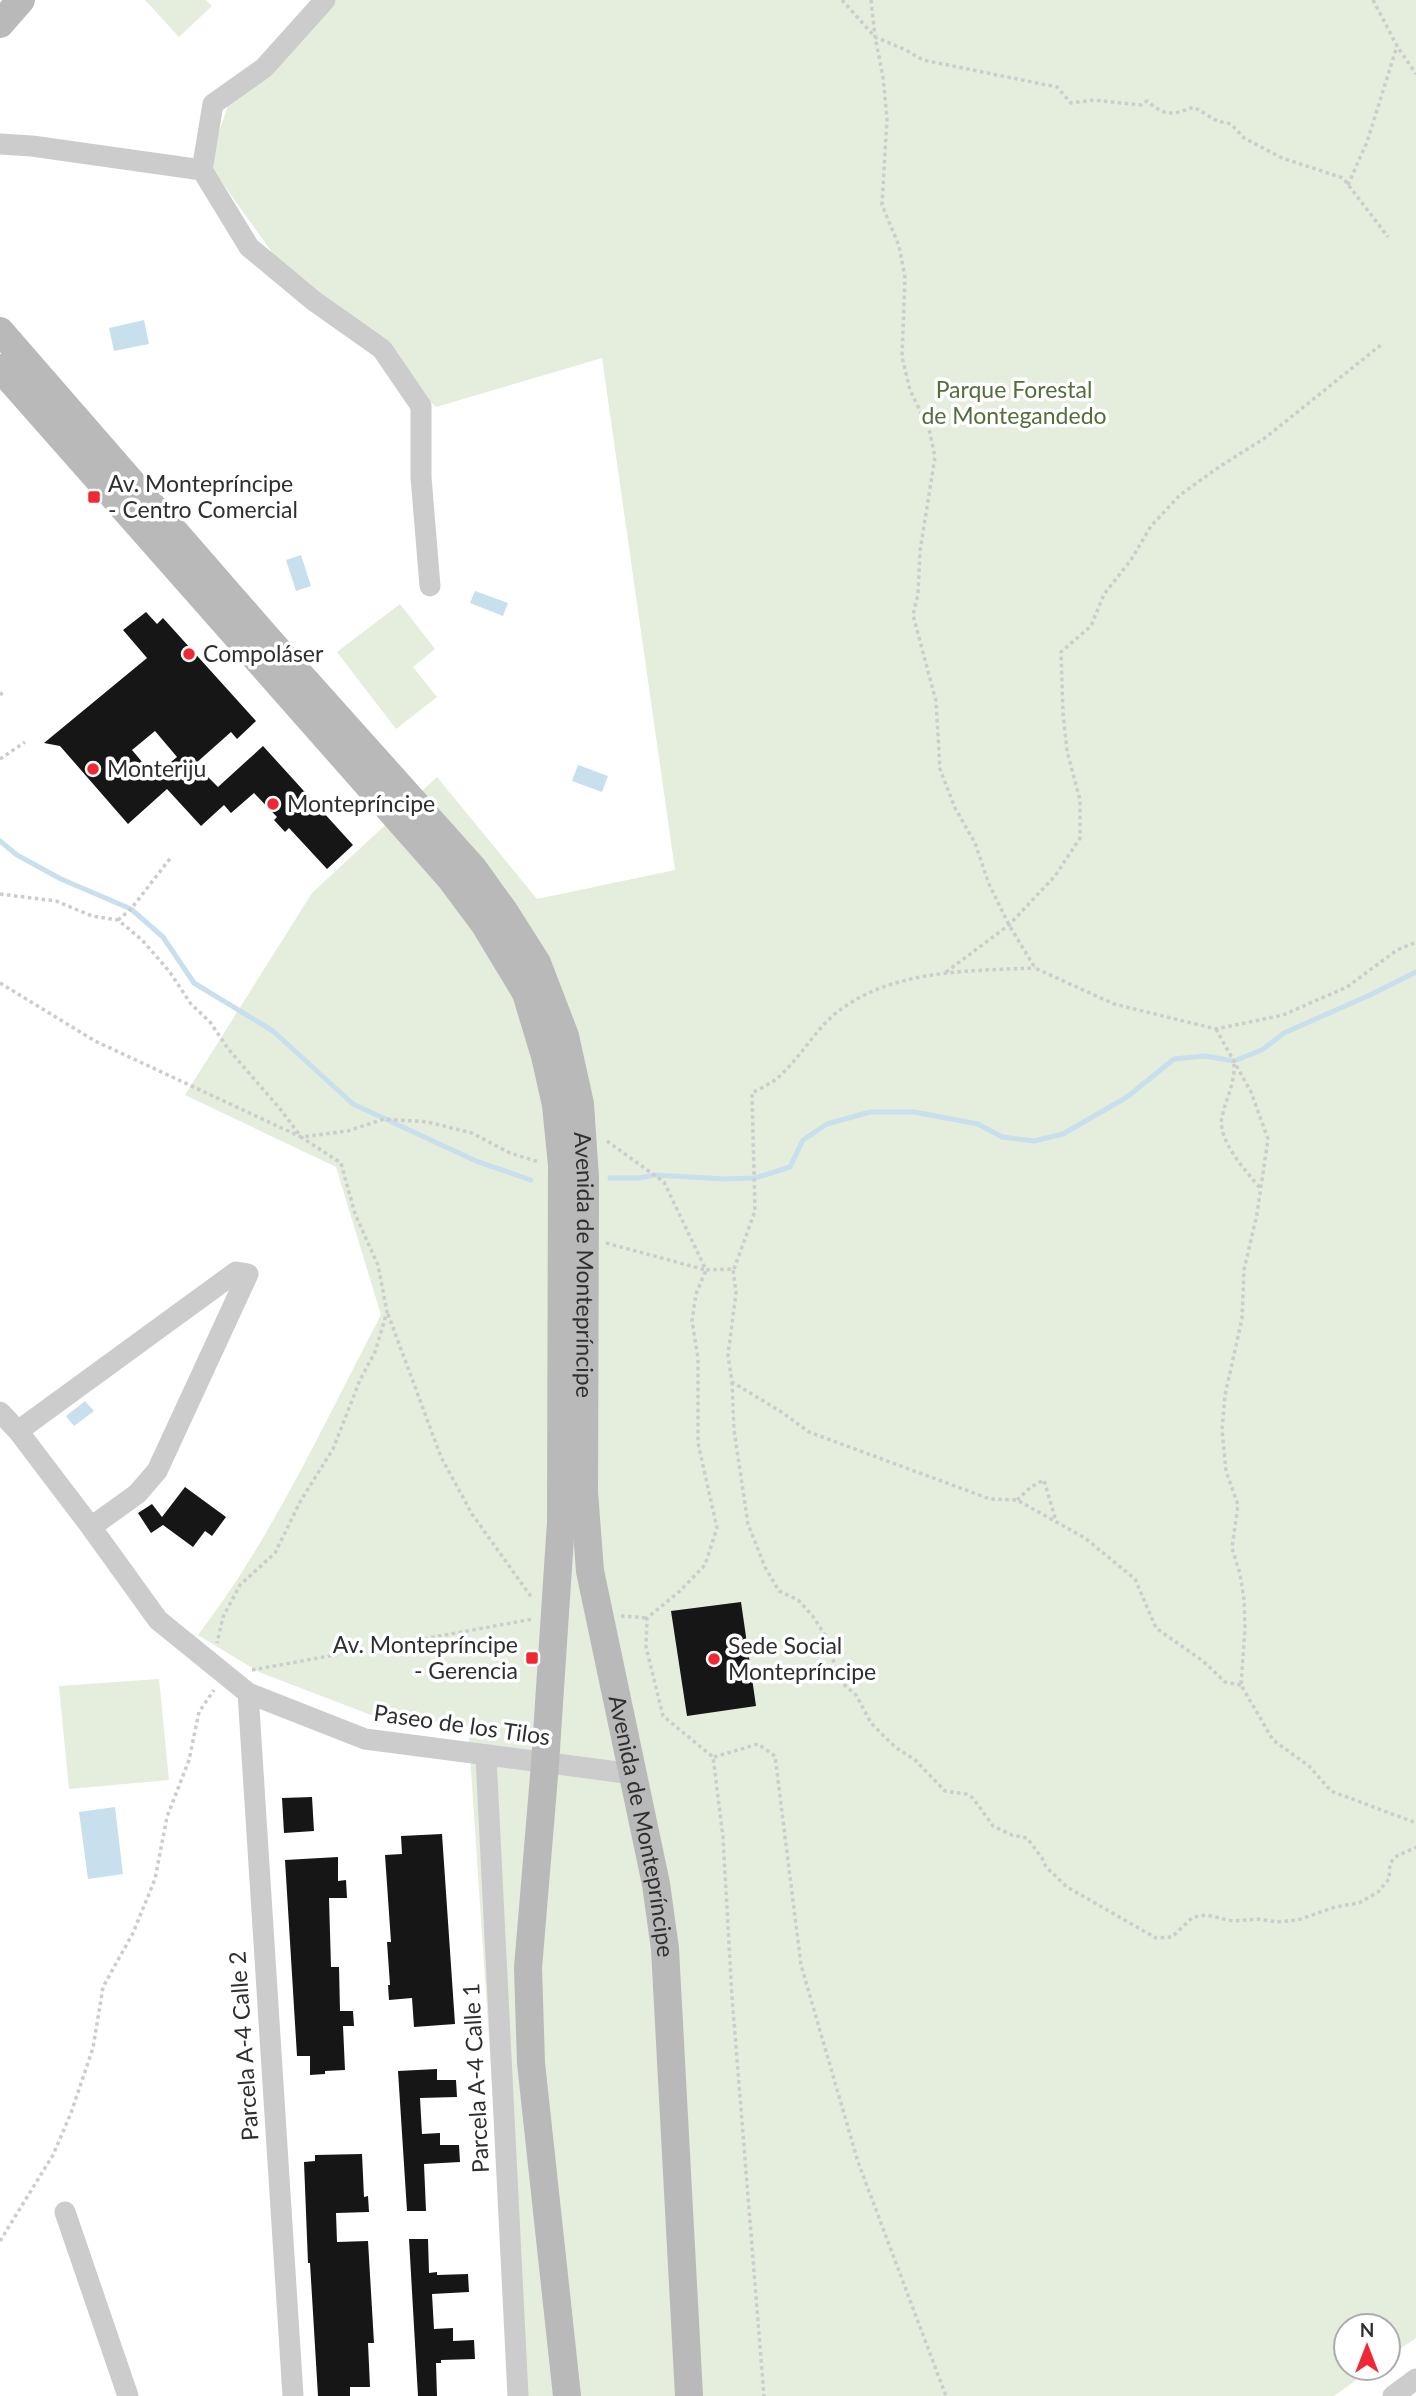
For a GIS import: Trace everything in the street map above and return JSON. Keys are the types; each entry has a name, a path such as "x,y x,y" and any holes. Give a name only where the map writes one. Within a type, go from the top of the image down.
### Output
{"street":[{"path":"0,23 21,0"},
{"path":"325,0 264,68 214,104 202,170 249,247 314,301 382,348 421,406 421,477 430,586"},
{"path":"2,142 202,170"},
{"name":"Avenida de Montepríncipe","path":"0,331 473,868 537,963 565,1036 580,1104 585,1178 584,1492 590,1571 656,1884 665,1949 689,2396"},
{"name":"Avenida de Montepríncipe","path":"0,368 450,878 485,925 526,993 545,1056 556,1105 562,1165 561,1522 550,1616 545,1764 528,1968 528,2014 567,2396"},
{"path":"18,1431 236,1272 248,1274 157,1471 137,1494 91,1527"},
{"name":"Paseo de los Tilos","path":"0,1412 18,1431 91,1527 158,1620 248,1693 365,1739 633,1774"},
{"name":"Parcela A-4 Calle 2","path":"248,1693 293,2396"},
{"name":"Parcela A-4 Calle 1","path":"486,1756 518,2396"},
{"path":"65,2212 128,2396"},
{"path":"1393,2396 1410,2386"}],"path":[{"path":"842,0 875,37 923,60 1057,87 1071,103 1094,100 1140,105 1147,101 1161,112 1174,114 1194,107 1217,121 1231,124 1244,138 1282,158 1343,178 1388,237"},
{"path":"871,0 887,118 882,205 900,246 905,277 902,357 910,390 929,429 935,457 920,551 914,615 936,701 940,769 955,808 975,843 989,884 1009,925 1035,968"},
{"path":"1373,0 1396,46 1416,74"},
{"path":"1348,185 1367,142 1396,46"},
{"path":"946,972 1009,925 1055,876 1080,838 1080,800 1068,751 1063,713 1061,652 1091,626 1104,594 1131,560 1151,526 1180,495 1265,438 1382,344"},
{"path":"0,695 5,690"},
{"path":"0,759 25,742"},
{"path":"118,920 131,909 172,856"},
{"path":"0,894 57,901 92,916 118,920 142,940 169,971 191,1004 210,1022 229,1051 265,1090 301,1137"},
{"path":"1416,942 1398,950 1347,987 1283,1015 1216,1029 1114,1004 1035,968 946,972 880,988 841,1009 819,1029 775,1080 752,1093 755,1211 733,1269 736,1293 729,1330 728,1355 734,1430 748,1524 765,1567 779,1591 797,1600 812,1615 825,1635 840,1681 856,1695 871,1723 895,1747 915,1760 945,1791 974,1798 993,1826 1012,1835 1027,1838 1046,1867 1067,1887 1156,1938 1172,1937 1193,1917 1206,1915 1233,1921 1258,1919 1277,1922 1298,1920 1335,1907 1359,1903 1378,1892 1389,1879 1390,1864 1395,1857 1416,1847"},
{"path":"0,983 95,1041 301,1137 341,1163 355,1213 378,1265 387,1312 441,1457 472,1514 550,1616 216,1669"},
{"path":"1216,1029 1251,1092 1268,1139 1244,1270 1242,1320 1225,1395 1223,1430 1226,1471 1238,1505 1232,1548 1244,1599 1241,1685 1273,1740 1309,1766 1331,1791 1416,1823"},
{"path":"1234,1060 1231,1093 1221,1119 1222,1133 1240,1164 1260,1188"},
{"path":"301,1137 348,1131 384,1119 428,1122 472,1133 510,1153 548,1164"},
{"path":"604,1137 610,1145 664,1182 706,1270"},
{"path":"606,1243 706,1270 733,1269"},
{"path":"599,1614 647,1618 680,1591 705,1565 717,1528 698,1443 698,1358 692,1321 695,1294 706,1270"},
{"path":"0,2241 53,2155 71,2113 93,2048 103,1987 133,1933 155,1879 167,1817 189,1760 200,1712 216,1669 217,1645 223,1617 240,1585 275,1553 301,1500 333,1449 360,1380 375,1352 387,1312"},
{"path":"732,1382 783,1412 809,1432 990,1499 1017,1500 1056,1520 1085,1538 1135,1579 1156,1628 1203,1661 1225,1682 1241,1685"},
{"path":"1017,1500 1031,1487 1044,1480 1056,1520"},
{"path":"647,1618 646,1647 663,1716 713,1757 723,1837 732,1997 764,2396"},
{"path":"713,1757 758,1744 775,1756 801,1965 858,2162 946,2396"}],"green space":[{"path":"145,0 206,0 212,6 179,37"},
{"name":"Parque Forestal de Montegandedo","path":"335,0 1416,0 1416,2338 1402,2348 1402,2312 1332,2312 1332,2382 1354,2382 1334,2396 513,2396 468,1726 371,1715 259,1672 198,1635 225,1598 274,1519 381,1315 336,1167 185,1095 312,893 437,777 537,899 675,870 602,358 436,407 274,255 208,163 229,103"},
{"path":"400,604 435,649 413,667 437,697 396,729 337,652"},
{"path":"159,1679 169,1780 69,1789 59,1686"}],"water":[{"path":"144,320 149,344 114,351 109,328"},
{"path":"301,555 311,586 296,591 286,560"},
{"path":"475,591 508,603 503,616 470,603"},
{"path":"578,765 608,776 602,792 572,781"},
{"path":"85,1401 94,1411 74,1426 66,1416"},
{"path":"115,1807 123,1874 88,1879 79,1812"}],"building":[{"path":"146,612 157,624 163,618 256,721 237,739 231,732 195,764 218,787 263,746 353,845 327,869 289,828 285,832 274,820 277,817 254,793 231,813 224,805 201,826 167,789 128,824 60,746 44,743 147,658 123,630","holes":["155,731 177,757 154,776 132,750"]},
{"path":"185,1487 226,1517 212,1536 205,1531 193,1547 163,1525 151,1533 138,1513 152,1504 162,1517"},
{"name":"Sede Social Montepríncipe","path":"741,1602 756,1706 687,1716 671,1611"},
{"path":"312,1797 314,1831 284,1833 282,1798"},
{"path":"442,1834 455,2024 414,2027 412,1998 389,2000 387,1942 391,1942 385,1855 402,1854 401,1836"},
{"path":"338,1857 338,1881 346,1880 347,1898 329,1898 331,1967 339,1967 340,2011 353,2011 354,2026 343,2026 345,2070 310,2075 310,2056 297,2056 285,1860"},
{"path":"437,2069 437,2080 456,2080 457,2097 420,2098 422,2134 440,2133 440,2145 459,2145 460,2162 424,2164 426,2211 407,2211 398,2071"},
{"path":"362,2154 364,2197 368,2196 369,2212 336,2213 337,2242 368,2241 374,2343 368,2343 370,2387 350,2387 350,2396 318,2396 304,2162 315,2161 315,2155"},
{"path":"409,2239 428,2239 429,2273 468,2274 469,2292 432,2294 434,2329 453,2328 453,2341 474,2340 475,2359 441,2360 441,2363 436,2363 437,2396 418,2396"}],"waterway":[{"path":"0,841 17,855 61,879 131,909 163,937 194,983 273,1031 353,1104 476,1161 531,1180"},
{"path":"610,1178 655,1175 755,1178 790,1167 803,1140 827,1124 870,1112 914,1112 978,1124 1002,1137 1034,1141 1063,1134 1127,1097 1174,1059 1205,1056 1234,1061 1262,1050 1284,1033 1416,972"}],"place":[{"name":"Av. Montepríncipe - Centro Comercial","path":"94,497"},
{"name":"Compoláser","path":"189,654"},
{"name":"Monteriju","path":"93,769"},
{"name":"Montepríncipe","path":"273,804"},
{"name":"Av. Montepríncipe - Gerencia","path":"532,1658"},
{"name":"Sede Social Montepríncipe","path":"714,1659"}]}
